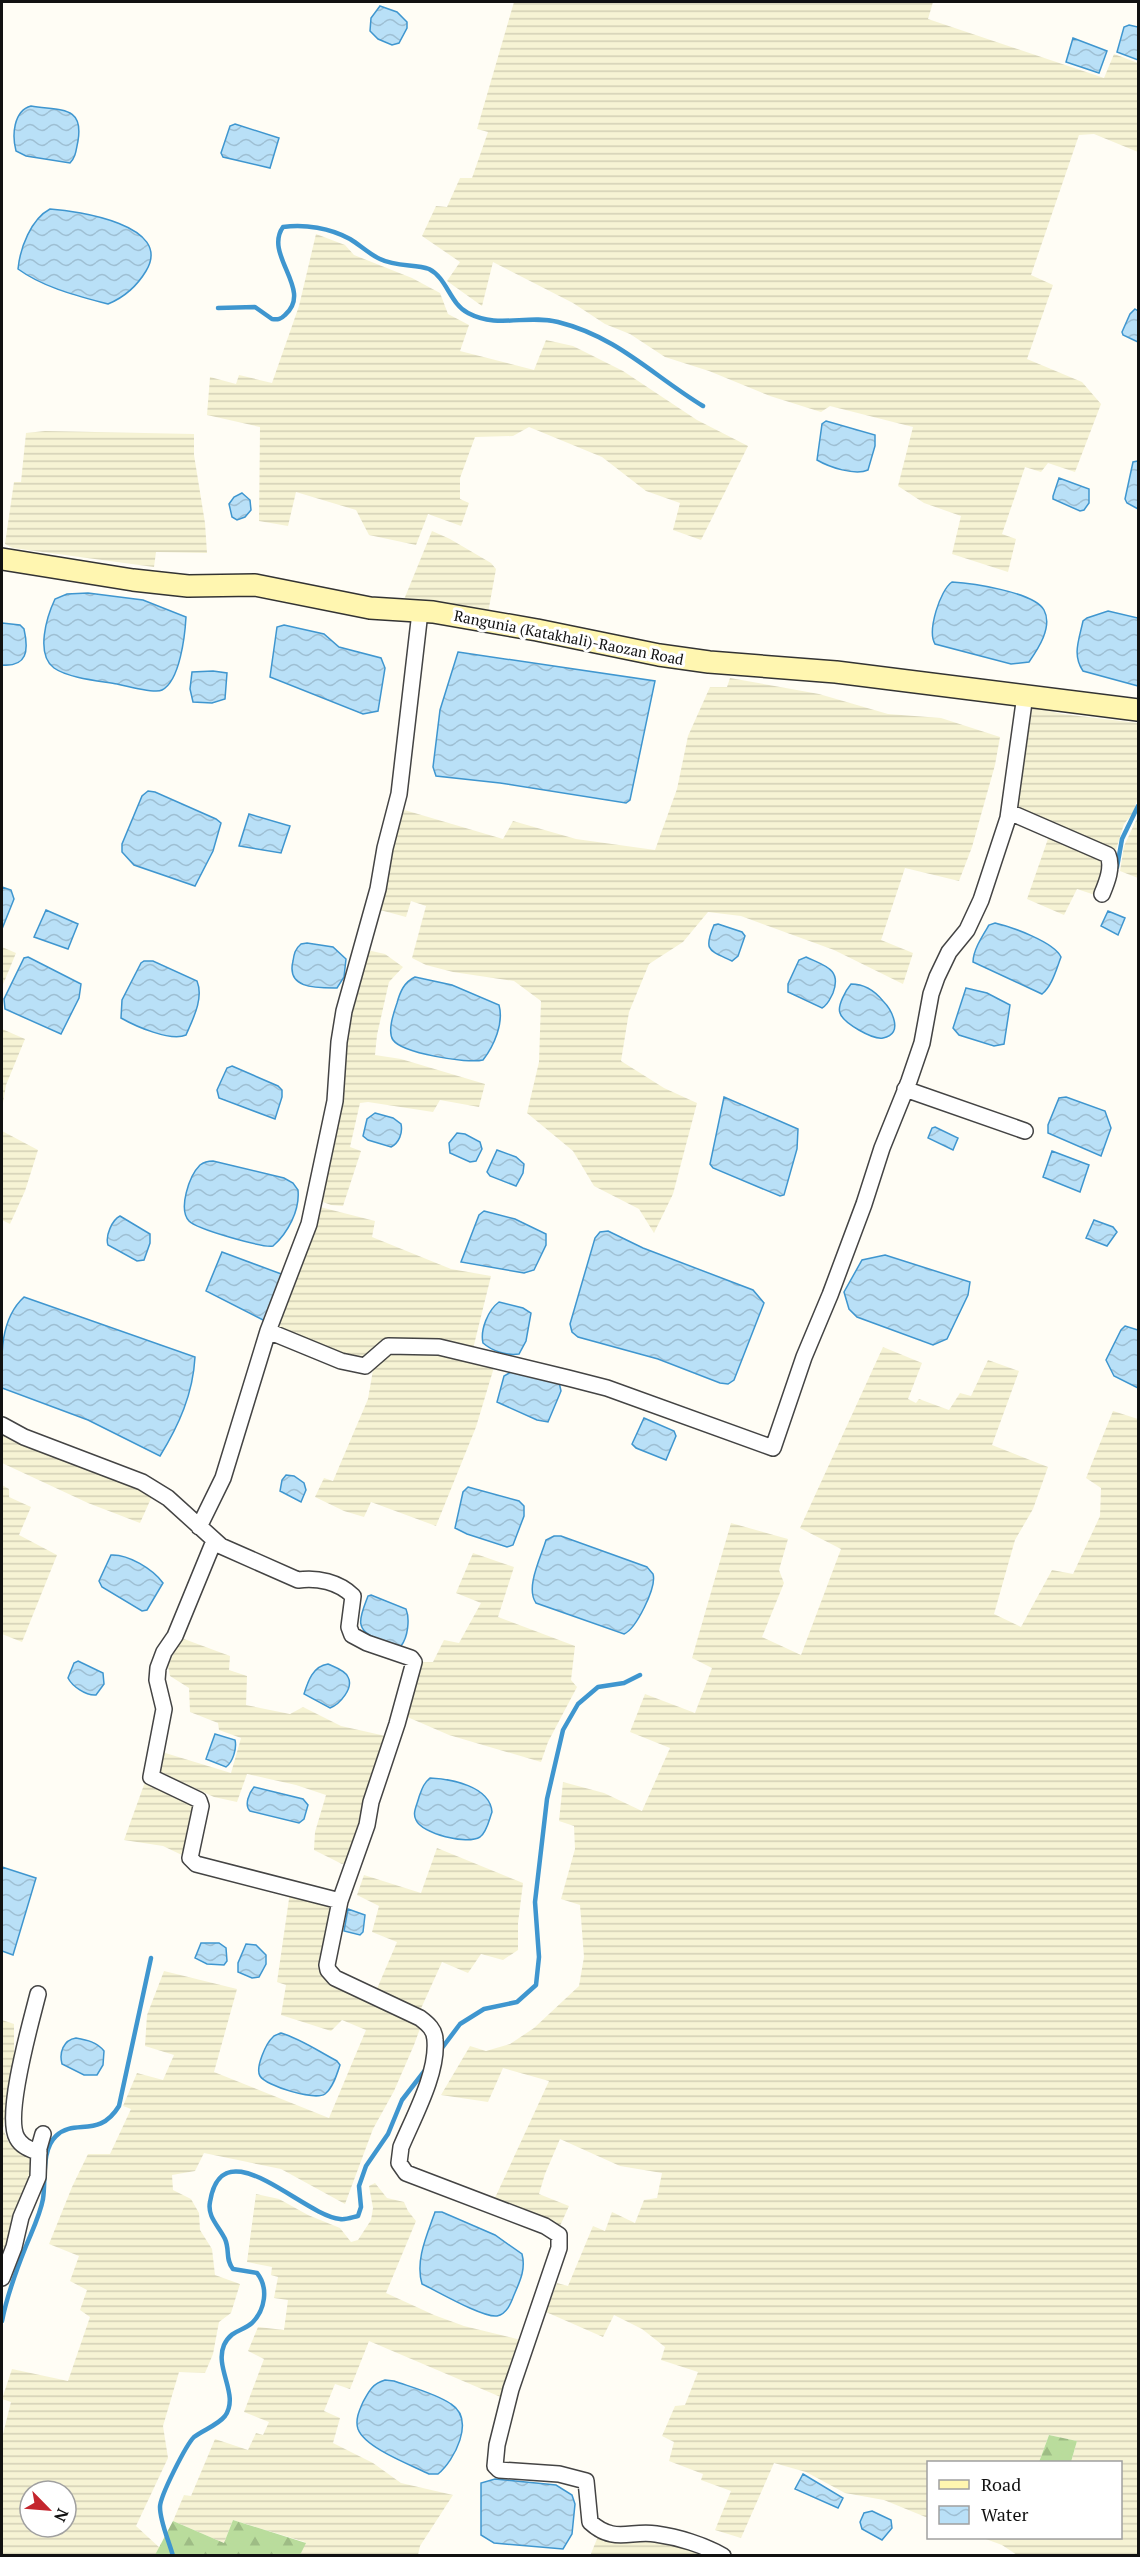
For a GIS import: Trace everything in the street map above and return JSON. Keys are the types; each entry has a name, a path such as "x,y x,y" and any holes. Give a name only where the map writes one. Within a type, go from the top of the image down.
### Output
{"main road":[{"name":"Rangunia (Katakhali)-Raozan Road","path":"2,559 133,580 188,586 255,585 370,608 433,612 699,661 836,672 1138,711"}],"street":[{"path":"199,1527 223,1478 268,1331 312,1212 335,1101 339,1042 344,1011 378,890 385,848 399,794 420,612"},
{"path":"268,1331 340,1361 365,1366 388,1346 439,1347 481,1356 607,1388 773,1448 804,1357 864,1204 882,1148 922,1043 931,994 937,977 949,952 967,930 976,913 1009,812 1025,695"},
{"path":"1009,812 1108,855 1109,870 1102,894"},
{"path":"905,1089 1025,1131"},
{"path":"2,1425 24,1437 142,1482 168,1498 221,1546 298,1580 311,1578 345,1588 353,1596 349,1627 352,1635 411,1658 414,1662 397,1724 371,1802 367,1826 340,1901 327,1965 331,1974 420,2018 430,2025 436,2039 428,2082 401,2147 399,2158 406,2173 545,2226 559,2235 559,2248 506,2406 495,2466 499,2470 559,2474 586,2481 590,2522 609,2534 621,2536 642,2532 659,2534 708,2548 723,2556"},
{"path":"214,1541 175,1636 164,1652 158,1668 157,1680 164,1709 151,1777 199,1800 201,1806 189,1858 196,1864 340,1901"},
{"path":"38,1994 17,2083 12,2126 24,2147 39,2153"},
{"path":"2,2278 14,2247 21,2217 38,2177 43,2134"}],"shaded area":[{"path":"514,2 933,2 928,19 1104,78 1114,54 1138,63 1138,152 1094,134 1079,135 1031,275 1053,285 1027,359 1082,382 1101,404 1075,472 1048,463 1041,472 1025,467 1002,534 1016,539 1008,572 952,554 961,516 924,503 898,486 913,427 830,406 821,412 770,396 709,371 665,357 630,334 605,324 573,303 493,262 482,306 447,281 460,262 422,236 436,206 447,207 460,178 472,178 488,132 477,129"},
{"path":"316,234 345,245 354,255 412,278 440,293 448,314 469,325 460,351 534,370 546,340 573,346 623,371 697,420 748,446 701,540 673,530 680,503 646,491 602,457 529,427 513,436 475,437 460,478 460,499 469,503 461,526 428,514 416,545 369,535 356,510 296,492 288,526 259,521 260,427 207,415 210,377 236,384 239,375 272,383 299,306"},
{"path":"45,431 194,434 194,455 205,523 207,553 156,552 154,567 13,548 5,544 14,482 21,482 26,433"},
{"path":"432,531 491,563 496,569 488,613 403,602"},
{"path":"730,678 819,694 888,714 941,718 1000,737 995,765 972,847 959,881 905,868 881,940 913,953 903,984 834,950 741,916 708,912 683,942 649,964 629,1012 621,1061 664,1088 697,1103 673,1194 654,1233 639,1209 594,1186 573,1151 527,1113 539,1062 541,1001 514,981 453,972 426,965 412,958 426,906 411,901 406,917 380,910 401,809 503,839 513,821 576,839 655,850 677,789 688,736 710,687 727,687"},
{"path":"1030,706 1062,714 1138,723 1138,797 1133,813 1124,824 1115,853 1013,809"},
{"path":"1138,816 1138,878 1120,871 1124,846"},
{"path":"1050,833 1106,857 1098,896 1077,889 1064,915 1027,899"},
{"path":"2,947 16,953 2,987"},
{"path":"367,950 385,954 403,967 389,982 377,1035 375,1055 401,1059 485,1084 479,1107 440,1100 433,1112 368,1102 360,1103 350,1147 361,1151 343,1206 331,1205 318,1200 344,1033"},
{"path":"2,1029 25,1039 6,1085 2,1109"},
{"path":"2,1131 38,1150 25,1191 10,1224 2,1220"},
{"path":"320,1207 375,1221 372,1237 451,1269 491,1276 473,1349 386,1341 364,1362 275,1328"},
{"path":"883,1347 922,1363 908,1399 916,1403 919,1399 949,1410 960,1393 971,1396 988,1360 1019,1371 992,1445 1048,1467 1033,1509 1015,1540 994,1614 1021,1627 1052,1570 1073,1574 1100,1516 1101,1488 1086,1478 1113,1411 1138,1419 1138,2555 1017,2555 1002,2545 986,2539 1122,2539 1122,2461 1071,2461 1077,2441 1049,2435 1039,2461 927,2461 927,2518 884,2500 845,2493 806,2472 774,2463 741,2538 715,2530 731,2491 701,2480 703,2474 669,2461 674,2442 662,2436 675,2406 685,2405 698,2372 661,2360 665,2347 642,2329 614,2315 603,2337 546,2312 557,2283 568,2286 593,2226 605,2231 612,2212 635,2223 644,2200 657,2198 662,2173 620,2166 560,2139 539,2194 569,2206 560,2226 494,2200 549,2081 503,2068 488,2102 441,2095 470,2046 486,2051 510,2044 534,2028 579,1986 584,1957 580,1905 561,1899 575,1849 574,1826 559,1821 563,1782 604,1793 642,1811 670,1748 630,1732 645,1694 695,1713 712,1668 692,1658 731,1523 788,1539 779,1570 784,1583 762,1637 801,1655 841,1549 800,1528"},
{"path":"405,1349 495,1364 476,1427 436,1526 371,1502 364,1517 344,1511 315,1497 324,1478 333,1481 368,1399 373,1370 384,1352"},
{"path":"2,1431 153,1494 140,1523 88,1503 2,1463"},
{"path":"2,1485 9,1489 9,1497 31,1507 19,1535 57,1555 22,1642 2,1634"},
{"path":"473,1553 514,1567 498,1617 575,1646 571,1680 577,1687 548,1742 541,1762 449,1735 405,1716 419,1662 433,1662 444,1640 459,1643 481,1603 456,1593"},
{"path":"184,1639 230,1656 229,1670 247,1676 246,1705 290,1714 303,1707 341,1726 390,1737 349,1861 342,1864 314,1850 315,1832 326,1795 296,1785 247,1774 237,1802 214,1797 156,1770 162,1752 231,1773 241,1738 219,1730 218,1723 190,1712 189,1688 170,1676 168,1666 176,1648"},
{"path":"145,1782 195,1801 184,1856 163,1846 124,1840"},
{"path":"437,1848 523,1883 518,1923 518,1950 503,1960 481,1954 468,1973 442,1962 419,2013 376,1991 397,1942 372,1932 379,1906 357,1895 364,1875 421,1893"},
{"path":"290,1892 332,1903 324,1964 422,2023 394,2091 373,2129 345,2204 281,2169 204,2153 195,2171 172,2175 173,2190 191,2199 199,2213 200,2230 212,2249 215,2275 240,2284 231,2313 219,2322 213,2354 205,2373 179,2372 163,2426 168,2458 136,2526 160,2548 155,2556 2,2556 2,2438 11,2402 2,2399 12,2369 68,2381 90,2317 80,2310 87,2290 70,2281 79,2256 49,2244 88,2154 110,2154 131,2109 123,2106 137,2073 163,2080 174,2055 145,2046 147,2015 164,1971 237,1989 214,2072 329,2118 366,2030 342,2020 331,2031 281,2015 286,1985 277,1982"},
{"path":"2,2020 14,2024 14,2061 3,2129 9,2143 37,2157 2,2268"},
{"path":"375,2183 387,2198 404,2202 416,2221 386,2293 464,2326 521,2340 503,2398 369,2341 350,2389 335,2384 324,2411 340,2418 333,2443 373,2463 401,2483 453,2495 420,2546 418,2555 300,2555 305,2542 233,2520 224,2543 173,2521 184,2495 191,2496 215,2439 248,2450 256,2433 263,2435 269,2422 244,2412 264,2359 248,2351 258,2327 284,2330 288,2300 274,2298 278,2277 271,2275 272,2267 247,2262 256,2194 279,2199 308,2215 340,2228 351,2242 358,2240 371,2220 373,2208 369,2186"},
{"path":"599,2534 649,2537 711,2556 590,2556"}],"green space":[{"path":"1049,2435 1077,2441 1071,2461 1039,2461"},
{"path":"233,2520 306,2543 300,2555 155,2555 173,2521 224,2543"}],"water":[{"path":"380,6 397,12 407,22 407,28 399,43 392,45 378,39 370,31 371,18"},
{"path":"1129,25 1138,27 1138,60 1117,52 1124,27"},
{"path":"1073,38 1107,51 1099,73 1066,62"},
{"path":"31,106 60,110 73,115 79,129 75,156 70,163 26,156 16,151 14,131 17,118 20,113"},
{"path":"235,124 279,138 270,168 223,157 221,153 230,126"},
{"path":"50,209 100,217 135,232 147,242 151,255 146,271 139,282 108,304 50,286 18,269 21,252 32,227"},
{"path":"1135,309 1138,311 1138,342 1123,335 1122,332 1130,314"},
{"path":"826,421 875,435 875,446 868,470 849,471 817,460 822,424"},
{"path":"1138,461 1138,509 1127,503 1125,499 1133,462"},
{"path":"1059,478 1089,489 1089,503 1084,510 1080,511 1053,499"},
{"path":"242,493 250,500 251,510 245,517 237,520 232,517 229,504 234,497"},
{"path":"952,582 1016,593 1038,604 1044,610 1046,630 1029,662 1011,664 935,644 933,630 936,611 943,593"},
{"path":"88,593 143,600 186,617 177,668 168,685 162,690 153,691 84,679 60,671 48,662 44,635 55,599 67,594"},
{"path":"1108,611 1138,618 1138,686 1083,671 1080,665 1077,647 1083,621"},
{"path":"2,623 20,625 24,629 26,651 21,660 10,665 2,665"},
{"path":"284,625 324,634 339,647 381,658 385,668 378,711 363,714 270,677 277,627"},
{"path":"458,652 655,681 630,800 626,803 500,783 436,776 433,767 440,710"},
{"path":"192,672 227,673 225,699 212,703 193,702 190,689"},
{"path":"148,791 155,792 221,823 213,851 195,886 134,865 122,852 122,844 142,796"},
{"path":"249,814 290,826 281,853 239,846"},
{"path":"2,887 11,890 14,899 2,929"},
{"path":"46,910 78,924 68,949 34,937"},
{"path":"1108,911 1125,918 1118,935 1101,926"},
{"path":"995,923 1042,941 1057,951 1061,957 1051,982 1042,994 973,962 981,938 989,925"},
{"path":"718,924 742,932 745,936 738,956 732,961 710,949 709,940 714,925"},
{"path":"301,944 333,947 346,959 344,977 337,988 304,985 294,977 292,970 295,952"},
{"path":"28,957 81,984 79,998 61,1034 5,1009 4,999 24,958"},
{"path":"806,957 830,969 835,979 833,993 822,1008 788,992 788,984 799,960"},
{"path":"144,961 153,961 197,981 198,1001 186,1035 179,1037 163,1035 121,1018 122,1000"},
{"path":"415,977 452,985 499,1005 500,1019 497,1034 483,1060 463,1060 421,1053 399,1045 393,1040 391,1027 400,995 405,985"},
{"path":"851,984 869,989 886,1005 895,1027 890,1036 878,1038 866,1034 842,1017 840,1006"},
{"path":"966,988 987,993 1010,1005 1004,1044 994,1046 959,1035 953,1028"},
{"path":"232,1066 278,1086 282,1090 275,1119 219,1098 217,1090 227,1068"},
{"path":"724,1097 798,1129 797,1149 784,1195 780,1196 713,1168 710,1164"},
{"path":"1066,1097 1105,1111 1111,1128 1101,1156 1048,1133 1048,1125 1059,1098"},
{"path":"375,1113 393,1118 401,1124 400,1137 391,1147 368,1140 363,1136 367,1119"},
{"path":"935,1127 958,1138 953,1150 928,1138 932,1128"},
{"path":"457,1133 465,1134 480,1142 482,1149 476,1161 470,1162 450,1153 449,1143"},
{"path":"497,1150 516,1157 524,1164 523,1173 516,1186 490,1176 487,1172"},
{"path":"1052,1151 1089,1165 1080,1192 1043,1177"},
{"path":"213,1161 284,1178 293,1183 298,1190 297,1205 292,1221 284,1235 273,1246 230,1237 204,1229 189,1221 186,1216 185,1201 189,1184 200,1165"},
{"path":"484,1211 515,1219 546,1234 546,1245 534,1270 524,1273 461,1262 479,1215"},
{"path":"120,1216 150,1234 150,1243 144,1260 137,1261 108,1245 107,1237 110,1229"},
{"path":"1094,1220 1113,1227 1117,1232 1107,1246 1086,1238"},
{"path":"608,1231 643,1248 753,1290 764,1303 734,1380 728,1384 720,1383 658,1359 578,1337 572,1332 570,1324 595,1238 600,1232"},
{"path":"222,1252 284,1275 265,1321 206,1291"},
{"path":"885,1255 970,1282 968,1295 947,1339 933,1345 857,1317 849,1309 844,1292 862,1260"},
{"path":"24,1297 195,1357 194,1371 184,1409 160,1456 88,1420 2,1388 2,1351 6,1327 16,1306"},
{"path":"499,1302 523,1308 531,1313 526,1341 519,1354 500,1352 483,1343 486,1321 491,1310"},
{"path":"1125,1326 1138,1330 1138,1388 1114,1376 1106,1360"},
{"path":"511,1372 559,1382 561,1391 548,1422 537,1420 497,1402 504,1376"},
{"path":"644,1418 674,1431 676,1436 666,1460 636,1448 632,1444"},
{"path":"286,1475 294,1476 304,1483 306,1490 301,1502 280,1491 282,1480"},
{"path":"468,1487 519,1501 524,1506 524,1516 513,1545 507,1547 455,1528 463,1492"},
{"path":"554,1536 561,1536 647,1567 653,1574 649,1597 640,1616 629,1631 624,1634 536,1603 532,1589 535,1572 546,1540"},
{"path":"111,1555 118,1555 140,1563 163,1583 147,1610 142,1611 102,1587 99,1581"},
{"path":"371,1595 406,1609 408,1628 401,1646 370,1635 362,1627 361,1616 368,1596"},
{"path":"78,1661 103,1673 104,1684 96,1695 80,1690 68,1678 74,1663"},
{"path":"328,1664 344,1672 349,1681 348,1691 338,1703 330,1708 304,1694 309,1679 315,1671"},
{"path":"215,1734 235,1740 234,1755 226,1767 206,1759"},
{"path":"430,1778 458,1782 468,1786 477,1790 490,1803 492,1812 486,1829 480,1837 465,1840 445,1837 420,1825 414,1815 415,1809 423,1787"},
{"path":"254,1787 303,1799 308,1805 304,1819 299,1823 250,1811 247,1802"},
{"path":"2,1867 36,1878 13,1955 2,1951"},
{"path":"348,1909 365,1915 363,1932 360,1935 344,1931"},
{"path":"201,1943 219,1943 226,1948 227,1961 224,1965 207,1964 195,1958"},
{"path":"246,1944 256,1945 266,1955 266,1964 259,1977 252,1978 238,1972 238,1963"},
{"path":"281,2033 309,2045 340,2065 332,2085 325,2094 311,2096 291,2091 271,2084 260,2076 259,2067 264,2050 274,2036"},
{"path":"76,2038 95,2043 104,2051 103,2065 97,2075 84,2075 62,2064 61,2056 65,2044"},
{"path":"435,2212 442,2212 495,2235 522,2254 523,2270 506,2311 497,2316 481,2313 422,2284 421,2257"},
{"path":"385,2380 431,2394 445,2400 458,2411 462,2420 460,2440 450,2460 438,2474 429,2474 389,2455 370,2443 358,2429 358,2416 365,2398 374,2386"},
{"path":"803,2474 843,2498 838,2508 795,2489"},
{"path":"495,2479 556,2485 572,2495 575,2504 572,2534 563,2549 494,2543 481,2535 481,2483"},
{"path":"872,2511 891,2520 892,2528 882,2540 862,2529 860,2522 864,2513"}],"waterway":[{"path":"218,308 255,307 272,319 284,316 292,305 294,295 279,249 279,238 283,227 317,228 342,235 386,262 429,269 440,278 462,309 479,318 501,321 546,320 599,337 634,358 703,406"},
{"path":"1117,867 1122,839 1138,806"},
{"path":"439,2052 460,2024 484,2009 517,2002 536,1985 539,1957 535,1902 547,1799 563,1730 578,1704 598,1687 624,1683 640,1675"},
{"path":"2,2321 12,2283 42,2205 46,2157 51,2142 63,2131 103,2122 119,2106 151,1958"},
{"path":"173,2556 161,2519 161,2501 190,2442 225,2416 230,2399 222,2363 224,2345 234,2333 252,2323 260,2312 264,2299 263,2285 257,2273 233,2269 229,2262 225,2239 210,2212 210,2202 217,2181 230,2172 246,2173 265,2180 324,2214 342,2219 358,2216 361,2207 359,2186 366,2166 388,2134 402,2100 426,2069"}]}
